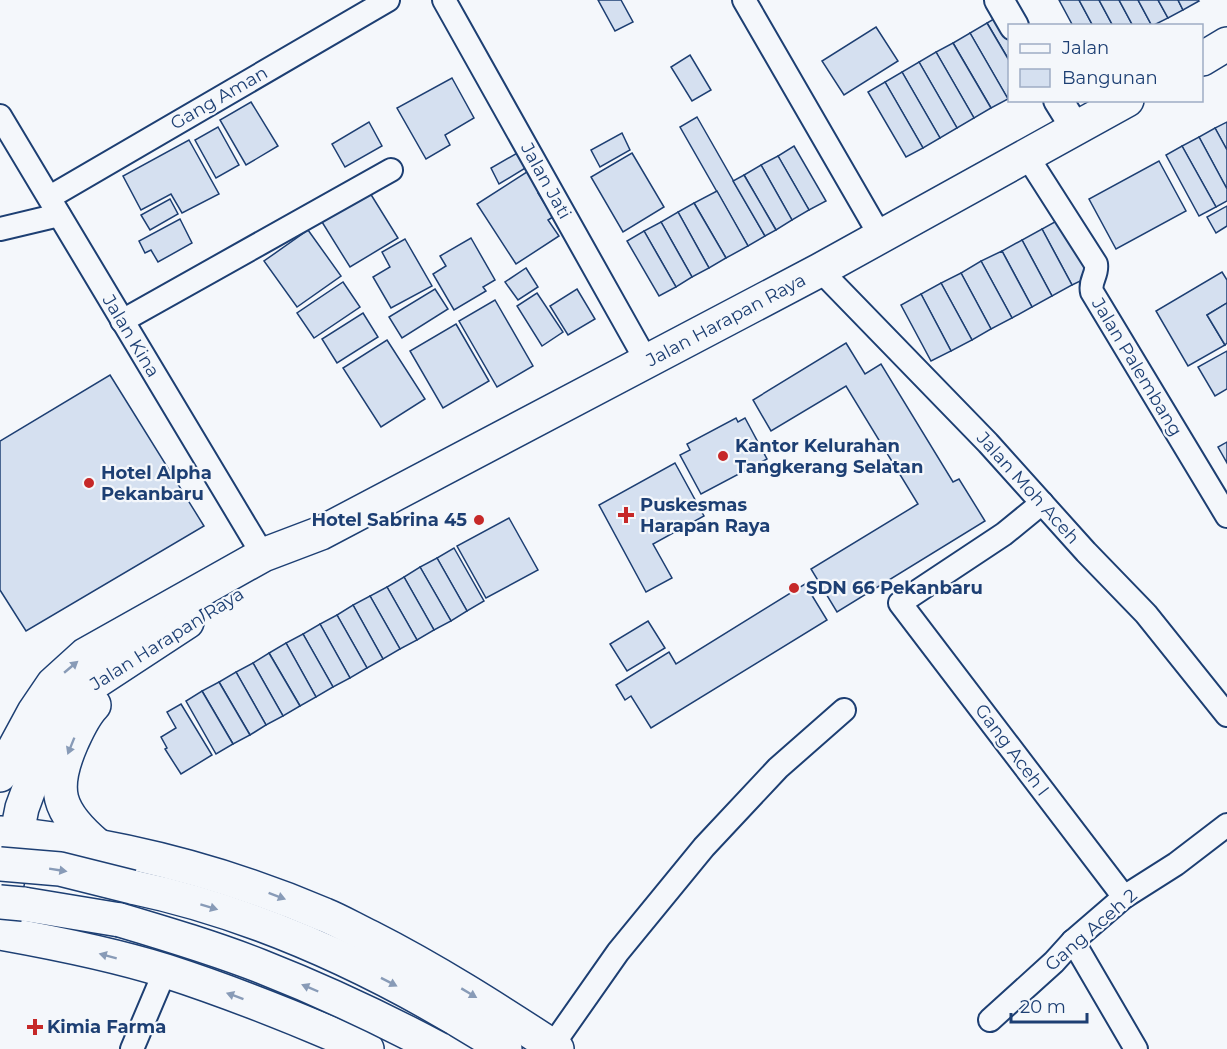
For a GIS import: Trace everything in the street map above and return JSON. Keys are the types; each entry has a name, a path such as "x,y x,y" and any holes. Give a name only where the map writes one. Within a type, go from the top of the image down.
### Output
{"main road":[{"path":"1203,58 1227,44"},
{"name":"Jalan Harapan Raya","path":"0,775 34,712 53,684 85,655 263,555 321,534 820,270 1123,102"},
{"name":"Jalan Harapan Raya","path":"0,918 8,833 22,808 47,740 74,699 161,638 274,572 321,534"},
{"path":"97,845 81,832 63,805 60,782 67,753 90,709 161,638"},
{"path":"0,755 34,712"},
{"path":"8,833 97,845 202,871 327,915 408,957 555,1047"},
{"path":"0,864 60,869 211,907 273,928 405,990 505,1049"},
{"path":"165,971 147,947 128,934 122,923 123,900 129,889 138,881 161,876 172,880 202,871"},
{"path":"0,902 120,921 186,940 259,966 321,992 392,1024 439,1049"},
{"path":"0,933 65,945 165,971 293,1017 367,1049"}],"street":[{"name":"Gang Aman","path":"0,229 55,206 388,0"},
{"name":"Jalan Jati","path":"444,0 647,362"},
{"path":"744,0 881,237"},
{"path":"999,0 1013,24"},
{"path":"1059,102 1076,129"},
{"name":"Jalan Kina","path":"0,116 263,555"},
{"name":"Jalan Palembang","path":"1027,156 1096,264 1097,268 1090,285 1092,292 1227,516"},
{"path":"122,321 391,170"},
{"name":"Jalan Moh Aceh","path":"820,270 988,443 1146,614 1227,716"},
{"name":"Gang Aceh I","path":"1042,503 1004,534 900,603 1124,897"},
{"path":"555,1047 618,952 704,847 778,768 844,710"},
{"name":"Gang Aceh 2","path":"990,1020 1054,962 1073,941 1124,897 1176,864 1227,825"},
{"path":"1073,941 1136,1049"},
{"path":"132,1049 165,971"}],"building":[{"path":"598,0 621,0 633,22 615,31"},
{"path":"1059,0 1079,0 1092,24 1072,24"},
{"path":"1079,0 1099,0 1112,24 1092,24"},
{"path":"1099,0 1119,0 1132,24 1112,24"},
{"path":"1119,0 1138,0 1151,24 1132,24"},
{"path":"1138,0 1158,0 1168,18 1151,24"},
{"path":"1158,0 1178,0 1183,10 1168,18"},
{"path":"1178,0 1198,0 1199,1 1183,10"},
{"path":"1004,13 1009,24 1008,59 987,23"},
{"path":"987,23 1008,59 1008,99 970,33"},
{"path":"876,27 898,61 844,95 822,61"},
{"path":"970,33 1008,99 991,108 953,43"},
{"path":"953,43 991,108 974,118 936,52"},
{"path":"936,52 974,118 957,128 919,62"},
{"path":"690,55 711,90 692,101 671,67"},
{"path":"919,62 957,128 940,138 902,72"},
{"path":"902,72 940,138 923,148 885,82"},
{"path":"452,78 474,118 445,135 450,145 426,159 397,108"},
{"path":"885,82 923,148 906,157 868,92"},
{"path":"251,102 278,146 246,165 220,120"},
{"path":"697,117 765,236 748,246 680,127"},
{"path":"369,122 382,146 345,167 332,144"},
{"path":"1227,122 1227,150 1215,128"},
{"path":"218,127 239,165 216,178 195,140"},
{"path":"1215,128 1227,150 1227,189 1199,137"},
{"path":"622,133 630,150 600,167 591,150"},
{"path":"1199,137 1227,189 1227,201 1216,207 1182,146"},
{"path":"189,140 219,194 182,213 171,194 141,210 123,176"},
{"path":"794,146 826,201 809,210 778,156"},
{"path":"1182,146 1216,207 1199,216 1166,155"},
{"path":"519,152 527,167 499,184 491,168"},
{"path":"632,153 664,207 623,232 591,177"},
{"path":"778,156 809,210 792,220 761,165"},
{"path":"1159,161 1186,211 1116,249 1089,199"},
{"path":"761,165 792,220 776,230 744,175"},
{"path":"533,168 546,188 538,193 553,217 548,220 559,236 516,264 477,204"},
{"path":"744,175 776,230 765,236 733,181"},
{"path":"717,191 748,246 726,258 694,203"},
{"path":"370,193 398,238 350,267 322,222"},
{"path":"170,199 178,214 150,230 141,215"},
{"path":"694,203 726,258 709,268 678,212"},
{"path":"1227,206 1227,226 1216,233 1207,217"},
{"path":"678,212 709,268 692,277 661,222"},
{"path":"1062,218 1093,275 1072,285 1042,229"},
{"path":"180,219 192,243 158,262 151,250 145,253 139,241"},
{"path":"661,222 692,277 676,287 644,231"},
{"path":"1042,229 1072,285 1052,296 1022,240"},
{"path":"308,230 341,276 297,307 264,261"},
{"path":"644,231 676,287 659,296 627,241"},
{"path":"471,238 495,280 483,287 486,291 454,310 433,274 446,266 440,256"},
{"path":"405,239 432,286 391,308 373,277 390,267 382,252"},
{"path":"1022,240 1052,296 1032,307 1002,251"},
{"path":"1002,251 1032,307 1012,318 981,261"},
{"path":"981,261 1012,318 991,329 961,273"},
{"path":"526,268 538,287 518,300 505,282"},
{"path":"1222,272 1227,280 1227,303 1207,315 1225,345 1188,366 1156,311"},
{"path":"961,273 991,329 972,340 941,283"},
{"path":"343,282 360,307 314,338 297,313"},
{"path":"941,283 972,340 951,351 921,294"},
{"path":"435,289 448,309 402,338 389,317"},
{"path":"577,289 595,319 568,335 550,306"},
{"path":"537,293 563,332 542,346 517,306"},
{"path":"921,294 951,351 931,361 901,305"},
{"path":"495,300 533,366 497,387 459,321"},
{"path":"1227,303 1227,343 1225,345 1207,315"},
{"path":"363,313 378,337 337,363 322,339"},
{"path":"456,324 489,381 443,408 410,351"},
{"path":"387,340 425,399 381,427 343,368"},
{"path":"846,343 865,374 881,364 953,482 959,479 985,521 837,612 811,569 918,504 846,386 771,431 753,400"},
{"path":"1227,351 1227,389 1215,396 1198,367"},
{"name":"Hotel Alpha Pekanbaru","path":"110,375 204,526 26,631 0,590 0,441"},
{"name":"Kantor Kelurahan Tangkerang Selatan","path":"736,418 738,422 745,418 767,459 701,494 680,455 690,450 687,444"},
{"path":"1227,442 1227,463 1218,447"},
{"path":"675,463 704,516 653,544 672,578 646,592 599,505"},
{"path":"509,518 538,570 486,598 457,546"},
{"path":"454,548 484,601 467,611 437,558"},
{"path":"437,558 467,611 451,621 420,567"},
{"path":"420,567 451,621 434,630 404,577"},
{"path":"404,577 434,630 417,640 387,587"},
{"path":"805,584 827,620 651,728 631,696 625,700 616,685 669,652 676,664"},
{"path":"387,587 417,640 400,649 370,596"},
{"path":"370,596 400,649 383,659 353,605"},
{"path":"353,605 383,659 367,668 337,615"},
{"path":"337,615 367,668 350,678 320,624"},
{"path":"648,621 665,648 627,671 610,644"},
{"path":"320,624 350,678 333,687 303,634"},
{"path":"303,634 333,687 316,697 286,643"},
{"path":"286,643 316,697 300,706 269,653"},
{"path":"269,653 300,706 283,716 253,663"},
{"path":"253,663 283,716 266,725 236,672"},
{"path":"236,672 266,725 250,735 219,682"},
{"path":"219,682 250,735 233,744 202,691"},
{"path":"202,691 233,744 216,754 186,701"},
{"path":"181,704 212,755 181,774 165,749 167,748 161,737 176,728 167,712"}],"place":[{"name":"Kantor Kelurahan Tangkerang Selatan","path":"723,456"},
{"name":"Hotel Alpha Pekanbaru","path":"89,483"},
{"name":"Puskesmas Harapan Raya","path":"626,515"},
{"name":"Hotel Sabrina 45","path":"479,520"},
{"name":"SDN 66 Pekanbaru","path":"794,588"},
{"name":"Kimia Farma","path":"35,1027"}]}
